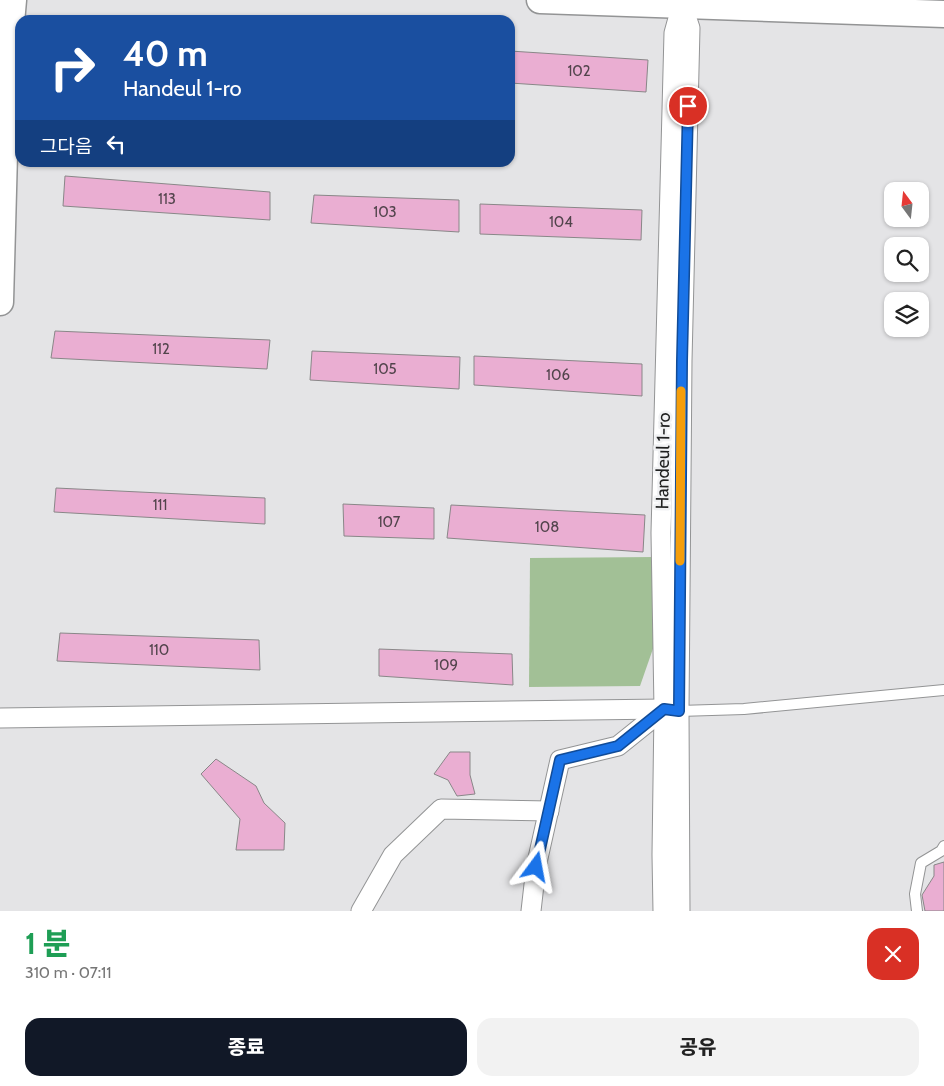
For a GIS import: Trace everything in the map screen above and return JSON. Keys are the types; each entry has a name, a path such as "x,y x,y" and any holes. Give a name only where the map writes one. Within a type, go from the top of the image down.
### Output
{"street":[{"path":"0,302 6,79 13,0"},
{"path":"540,0 682,2 944,14"},
{"name":"Handeul 1-ro","path":"663,911 662,855 671,710 690,28 682,2"},
{"path":"0,718 671,710"},
{"path":"531,911 536,867 560,760 618,746 671,710"},
{"name":"Handeul 1-ro","path":"671,710 680,911"},
{"path":"361,911 393,855 441,809 549,811"}],"lane":[{"path":"671,710 744,708 944,690"},
{"path":"917,911 915,894 921,863 941,851 944,846"}],"green space":[{"path":"655,557 656,640 640,686 529,687 530,558"}],"building":[{"path":"515,51 648,60 646,92 515,83"},
{"path":"65,176 270,192 270,220 63,206"},
{"path":"314,195 459,200 459,232 311,223"},
{"path":"480,204 642,210 641,240 480,234"},
{"path":"55,331 270,340 267,369 51,358"},
{"path":"312,351 460,357 459,389 310,380"},
{"path":"474,356 642,364 642,396 474,385"},
{"path":"56,488 265,498 265,524 54,512"},
{"path":"343,504 434,508 434,539 344,536"},
{"path":"451,505 645,515 643,552 447,538"},
{"path":"60,633 259,640 260,670 57,661"},
{"path":"379,649 512,654 513,685 379,676"},
{"path":"450,752 470,752 470,775 475,794 457,796 448,780 434,774"},
{"path":"216,759 256,786 264,803 285,823 284,850 236,850 240,819 201,774"},
{"path":"944,862 944,911 925,911 922,895 934,876 934,865"}],"slow traffic":[{"path":"680,561 681,391"}],"route":[{"path":"536,867 560,760 618,746 664,709 679,711 682,361 688,106"}]}
